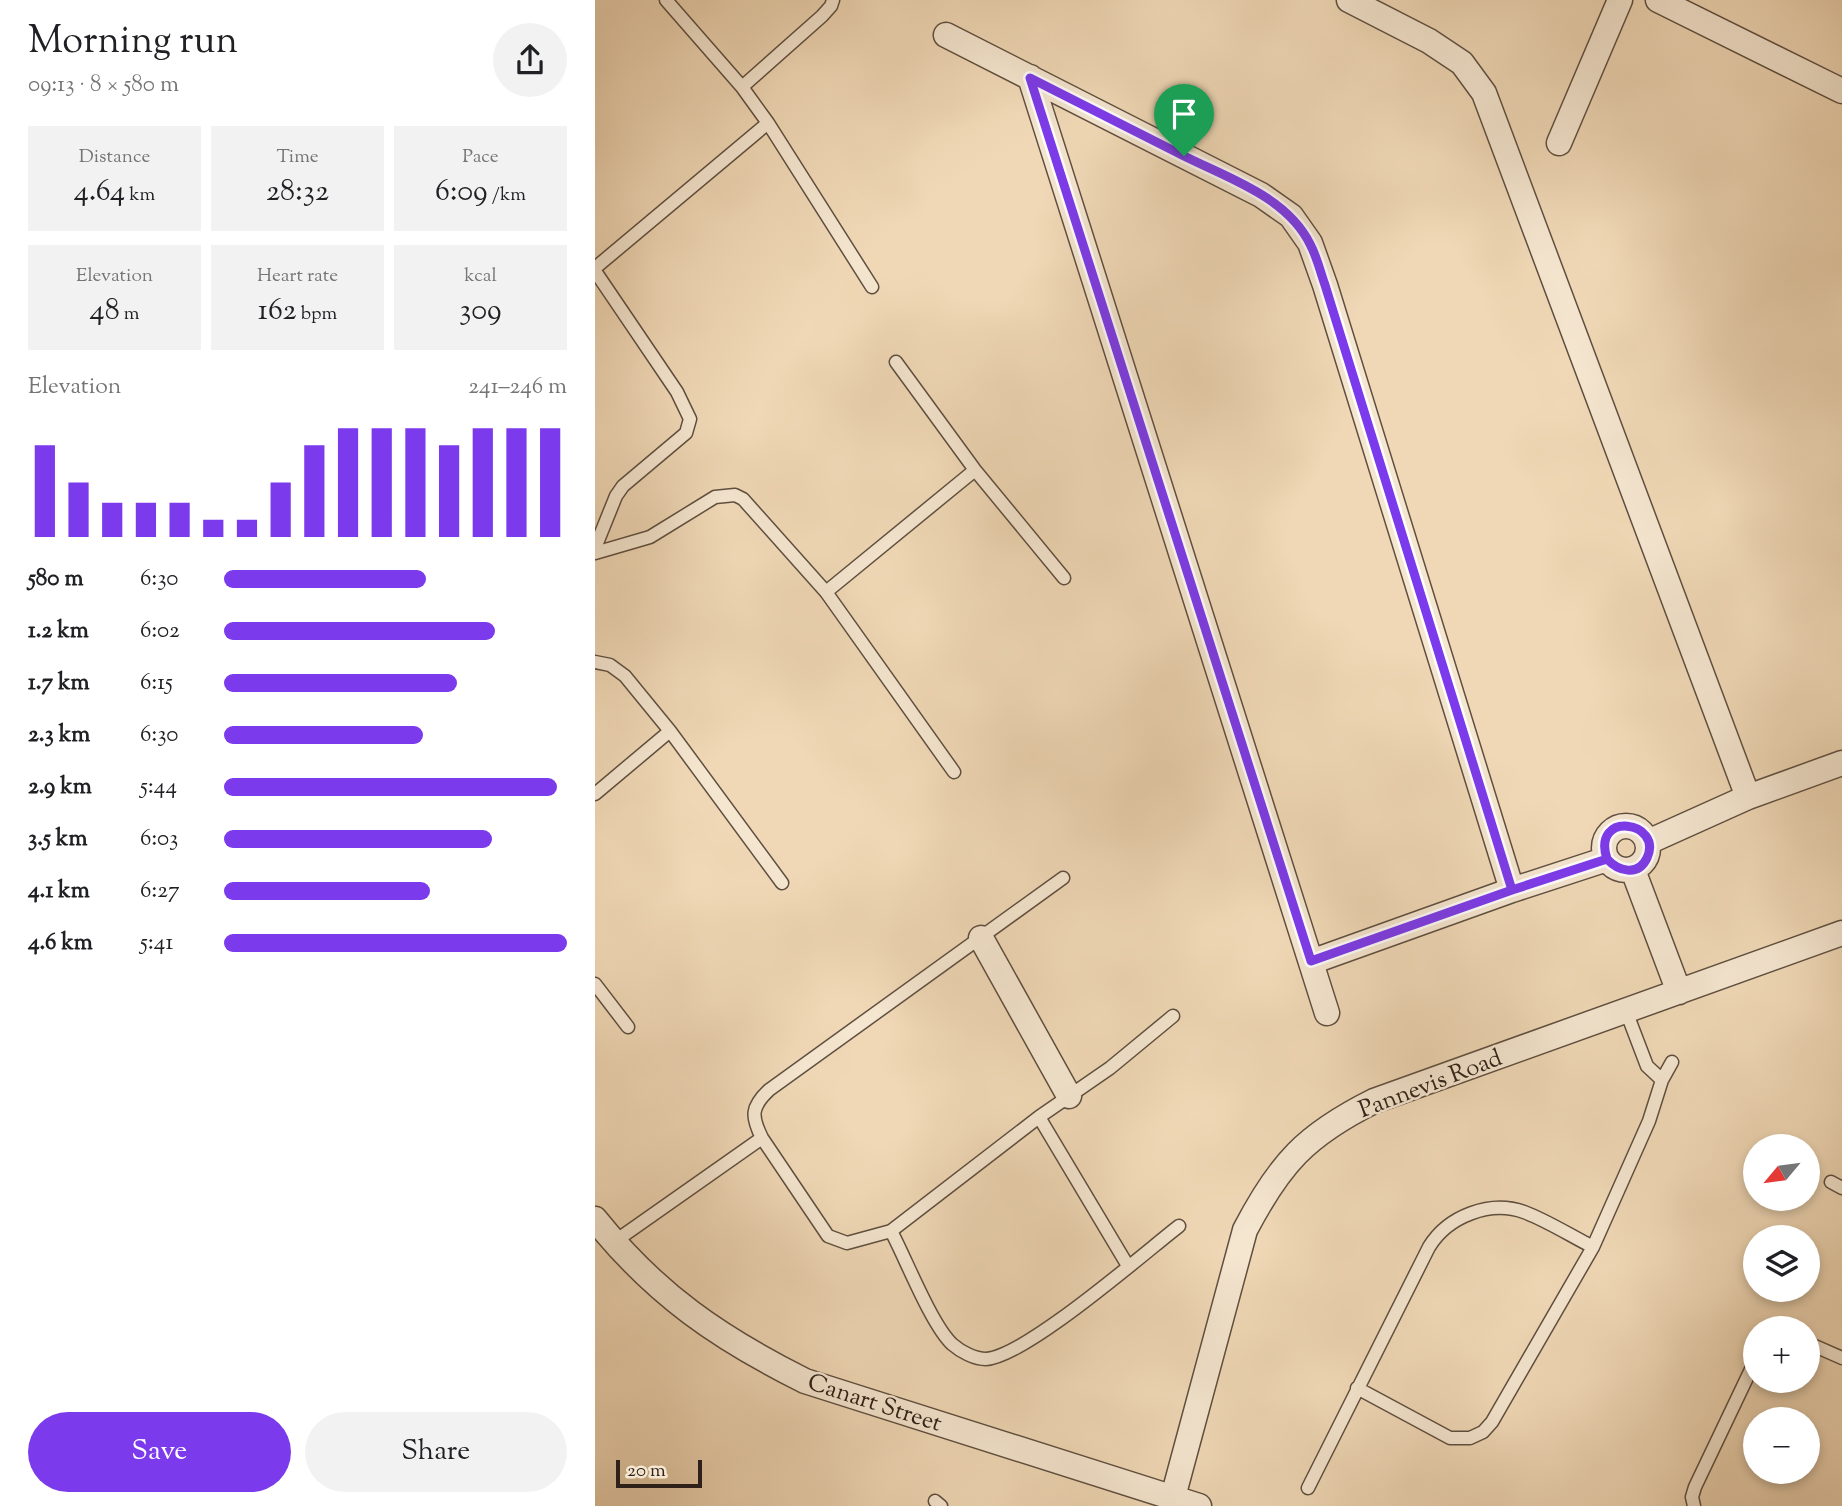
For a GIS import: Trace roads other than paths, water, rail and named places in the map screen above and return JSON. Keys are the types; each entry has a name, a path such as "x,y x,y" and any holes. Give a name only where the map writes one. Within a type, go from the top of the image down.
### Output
{"street":[{"path":"1349,0 1429,41 1451,56 1462,64 1484,93 1748,797"},
{"path":"1559,143 1620,0"},
{"path":"1658,0 1842,91"},
{"path":"946,35 1261,195 1291,216 1310,243 1512,890"},
{"path":"1030,78 1327,1013"},
{"path":"1648,842 1748,797 1842,763"},
{"path":"1630,825 1639,830 1648,842 1648,856 1642,865 1633,870 1623,871 1614,867 1607,859 1605,840 1611,831 1620,826 1630,825"},
{"path":"1311,961 1607,859"},
{"path":"1633,870 1679,992"},
{"name":"Pannevis Road","path":"1173,1497 1245,1230 1264,1193 1287,1162 1306,1143 1350,1113 1374,1101 1842,934"},
{"path":"981,938 1069,1096"},
{"name":"Canart Street","path":"595,1219 614,1242 679,1306 757,1357 805,1381 1199,1506"}],"lane":[{"path":"666,0 743,87 872,287"},
{"path":"743,87 823,16 833,0"},
{"path":"595,550 622,486 686,433 690,419 677,391 595,269 768,123"},
{"path":"895,362 975,470 1064,578"},
{"path":"826,592 975,470"},
{"path":"595,550 650,537 715,496 735,495 743,499 826,592 954,772"},
{"path":"595,662 610,666 625,676 670,731 782,883"},
{"path":"595,794 670,731"},
{"path":"1063,878 758,1100 754,1122 762,1138 828,1236 846,1243 891,1231 1039,1116 1110,1068 1173,1016"},
{"path":"595,984 628,1027"},
{"path":"1626,1010 1647,1066 1662,1080"},
{"path":"1357,1388 1450,1437 1470,1438 1483,1432 1492,1422 1593,1247 1649,1121 1662,1080 1672,1062"},
{"path":"1039,1116 1129,1266"},
{"path":"614,1242 762,1138"},
{"path":"1308,1488 1429,1247 1436,1235 1447,1225 1481,1210 1523,1212 1593,1247"},
{"path":"891,1231 938,1325 953,1344 972,1356 986,1359 1005,1354 1040,1334 1179,1226"},
{"path":"1820,1349 1842,1359"},
{"path":"1693,1506 1695,1487 1743,1386"}]}
